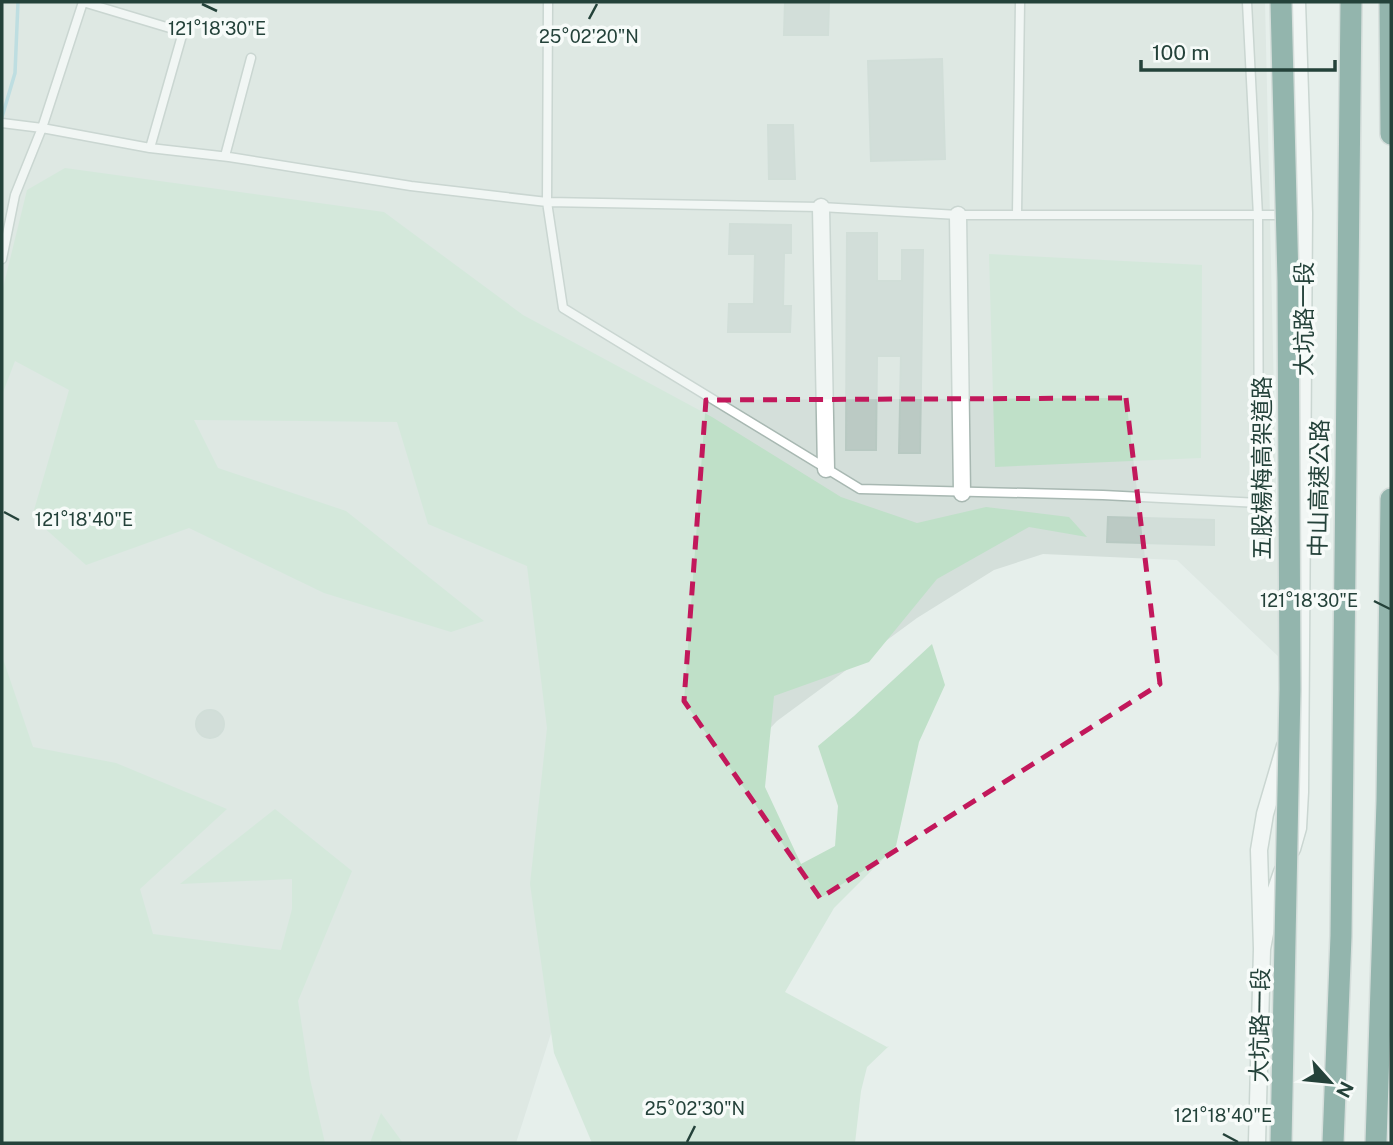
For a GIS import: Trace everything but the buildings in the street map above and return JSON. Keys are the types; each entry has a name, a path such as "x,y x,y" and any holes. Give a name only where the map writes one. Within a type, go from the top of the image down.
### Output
{"highway":[{"name":"五股楊梅高架道路","path":"1280,1143 1290,689 1287,281 1281,2"},
{"name":"中山高速公路","path":"1333,1143 1340,936 1351,2"},
{"path":"1390,2 1391,134"},
{"path":"1376,1143 1387,800 1391,499"}],"street":[{"name":"大坑路一段","path":"1262,949 1270,906 1298,828 1304,213 1297,2"},
{"path":"821,207 827,469"},
{"path":"958,215 962,493"},
{"name":"大坑路一段","path":"1257,1143 1262,949 1259,850 1265,814 1301,679"}],"lane":[{"path":"2,259 15,195 42,128 83,2 183,32 150,148"},
{"path":"548,2 547,202 563,308 860,489 1102,495 1259,503 1258,216 1247,2"},
{"path":"1017,214 1020,2"},
{"path":"225,156 251,58"},
{"path":"2,123 150,148 225,156 411,186 547,202 821,207 958,215 1258,216 1304,213"}],"highlighted area":[{"path":"1126,398 1160,684 820,898 684,701 706,400"}],"shaded area":[{"path":"2,2 1265,2 1280,658 1177,560 1043,554 994,570 917,618 777,721 586,924 516,1143 2,1143"}],"green space":[{"path":"65,168 384,212 523,315 712,417 841,497 917,523 986,507 1069,517 1087,537 1029,527 937,579 869,662 774,696 765,787 801,864 835,846 838,806 818,746 932,644 945,685 919,742 896,846 834,908 785,992 889,1046 867,1067 861,1091 855,1143 592,1143 554,1053 530,884 547,728 527,566 428,524 397,422 194,420 218,468 346,511 484,621 451,632 324,593 189,528 86,565 32,517 69,390 15,361 2,395 2,292 27,190"},
{"path":"989,254 1202,265 1201,458 995,467"},
{"path":"2,656 33,747 116,763 227,809 140,889 153,934 281,950 292,909 292,879 180,884 275,809 352,871 298,1001 310,1079 325,1143 2,1143"},
{"path":"381,1113 403,1143 370,1143"}],"waterway":[{"path":"2,117 15,73 18,2"}]}
